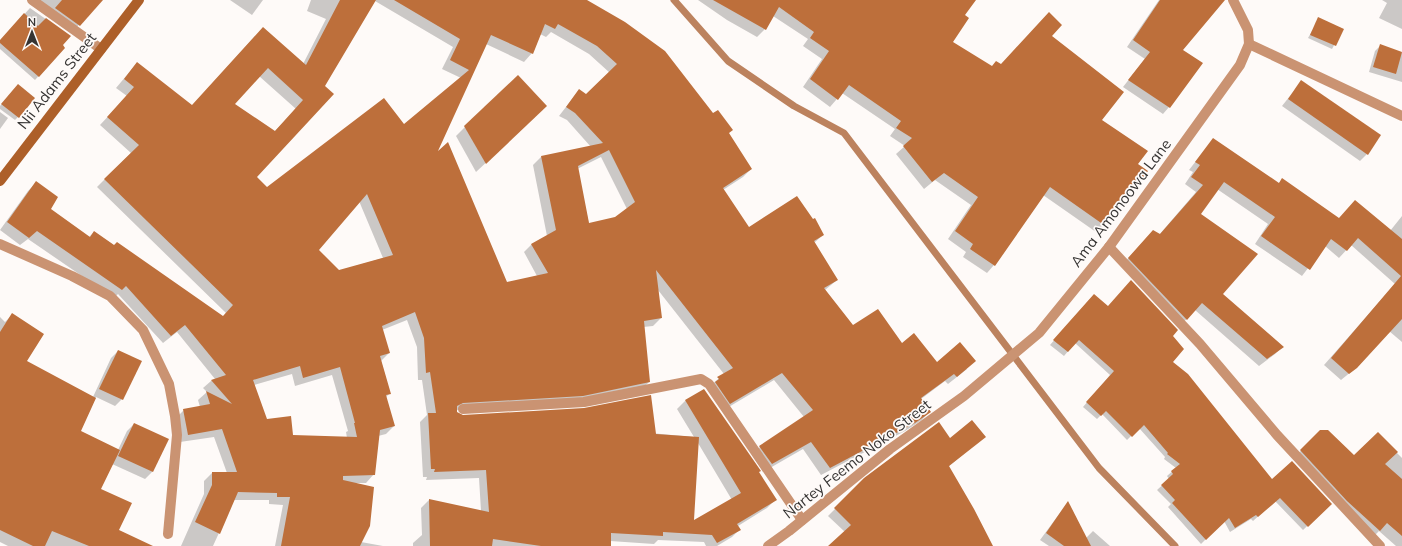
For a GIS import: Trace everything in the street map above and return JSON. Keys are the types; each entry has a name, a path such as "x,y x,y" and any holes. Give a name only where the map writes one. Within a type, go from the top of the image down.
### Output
{"street":[{"path":"32,0 101,49"},
{"name":"Nii Adams Street","path":"0,181 139,0"},
{"path":"1233,0 1248,30 1249,44 1402,116"},
{"name":"Ama Amonoowa Lane","path":"964,396 1039,333 1109,247 1240,65 1249,44"},
{"path":"0,244 72,276 110,296 143,330 169,384 175,416 177,435 168,534"},
{"path":"1109,247 1200,344 1277,435 1380,546"},
{"path":"464,409 584,402 701,379 709,384 802,520"},
{"name":"Nartey Feemo Noko Street","path":"768,546 890,449 964,396"}],"building":[{"path":"62,0 103,0 80,26 55,8"},
{"path":"340,0 376,0 325,86 334,94 257,177 267,187 384,98 404,124 469,70 450,60 460,39 394,0 587,0 625,22 665,51 713,113 718,110 733,130 729,133 752,169 723,188 749,227 797,196 813,219 815,218 824,235 814,241 838,280 824,288 853,325 878,309 902,343 914,333 937,362 960,342 976,361 957,377 954,374 921,398 931,412 915,423 830,468 811,442 772,464 759,446 813,410 782,373 730,404 715,382 719,379 717,377 733,368 656,270 662,318 644,321 650,382 583,396 463,403 457,406 457,412 463,415 584,408 651,395 656,434 699,437 694,520 741,493 685,400 704,389 761,471 759,472 777,500 737,524 741,530 717,543 712,535 663,532 663,536 611,533 611,546 541,546 493,539 492,546 430,546 429,499 489,512 486,470 434,472 435,469 431,469 428,413 436,413 430,372 426,373 424,338 415,312 382,326 390,353 380,356 391,394 386,395 395,426 380,430 375,475 343,476 343,480 374,487 370,526 360,546 281,546 290,497 277,497 277,493 238,492 220,534 195,522 212,485 212,472 237,472 222,429 188,435 183,409 210,404 206,391 232,404 211,380 226,375 185,325 171,336 126,286 122,290 37,231 29,238 7,222 36,181 58,197 51,209 90,237 94,231 114,245 117,242 223,316 233,305 104,179 139,145 107,117 134,87 124,79 137,62 192,105 263,27 306,65","holes":["545,24 555,29 558,24 597,46 617,64 586,94 579,89 566,107 575,113 603,143 541,156 556,230 531,244 548,273 507,282 448,142 438,151 491,35 533,54","268,68 303,100 275,131 235,104","609,150 635,202 615,217 589,223 578,166","367,194 393,255 339,270 319,250","300,366 303,378 340,367 355,423 357,437 293,435 291,416 267,419 253,380"]},
{"path":"713,0 976,0 965,15 969,18 953,42 992,66 996,61 1001,64 1049,12 1062,25 1052,36 1124,92 1102,120 1148,151 1138,164 1148,171 1137,186 1133,183 1104,225 1050,187 995,266 970,249 973,244 955,231 978,197 944,173 932,182 903,146 912,138 896,128 901,121 849,85 838,100 810,79 829,51 810,38 814,32 779,7 766,30"},
{"path":"1160,0 1225,0 1183,50 1203,63 1170,108 1128,80 1150,52 1133,40"},
{"path":"24,13 38,26 46,18 71,36 63,45 65,48 39,77 0,43 0,40"},
{"path":"1318,17 1344,29 1336,46 1310,35"},
{"path":"1380,44 1402,52 1396,74 1373,67"},
{"path":"518,75 547,106 486,164 464,126"},
{"path":"1301,80 1381,135 1368,155 1288,99"},
{"path":"18,84 35,98 19,118 1,104"},
{"path":"1213,138 1279,183 1282,178 1339,218 1355,200 1402,239 1402,319 1357,368 1349,374 1331,358 1401,276 1358,238 1347,251 1331,239 1310,270 1261,236 1275,217 1224,182 1201,214 1258,254 1223,294 1284,347 1267,359 1202,303 1187,320 1128,258 1153,230 1160,234 1203,185 1191,177 1200,165 1195,162"},
{"path":"1131,280 1178,330 1173,336 1184,349 1173,362 1188,374 1272,479 1292,461 1332,504 1308,527 1280,498 1258,517 1256,515 1235,528 1229,518 1206,540 1172,503 1175,500 1161,485 1173,474 1171,471 1180,464 1167,454 1168,453 1144,425 1132,437 1106,411 1101,416 1086,402 1114,371 1079,340 1068,352 1053,340 1094,294 1108,306"},
{"path":"12,313 44,334 27,361 96,398 81,431 120,450 101,489 132,503 119,530 153,546 89,546 52,531 45,546 33,546 0,530 0,332"},
{"path":"118,350 142,361 123,400 99,389"},
{"path":"972,420 986,437 949,466 993,546 828,546 851,525 834,508 864,478 939,422 950,438"},
{"path":"134,423 169,439 153,472 118,456"},
{"path":"1320,430 1328,430 1354,455 1378,432 1398,452 1385,464 1402,479 1402,536 1387,523 1380,531 1347,501 1300,450"},
{"path":"1068,501 1091,546 1064,546 1046,533"}],"waterway":[{"path":"674,0 728,61 794,106 844,133 1099,468 1175,546"}]}
